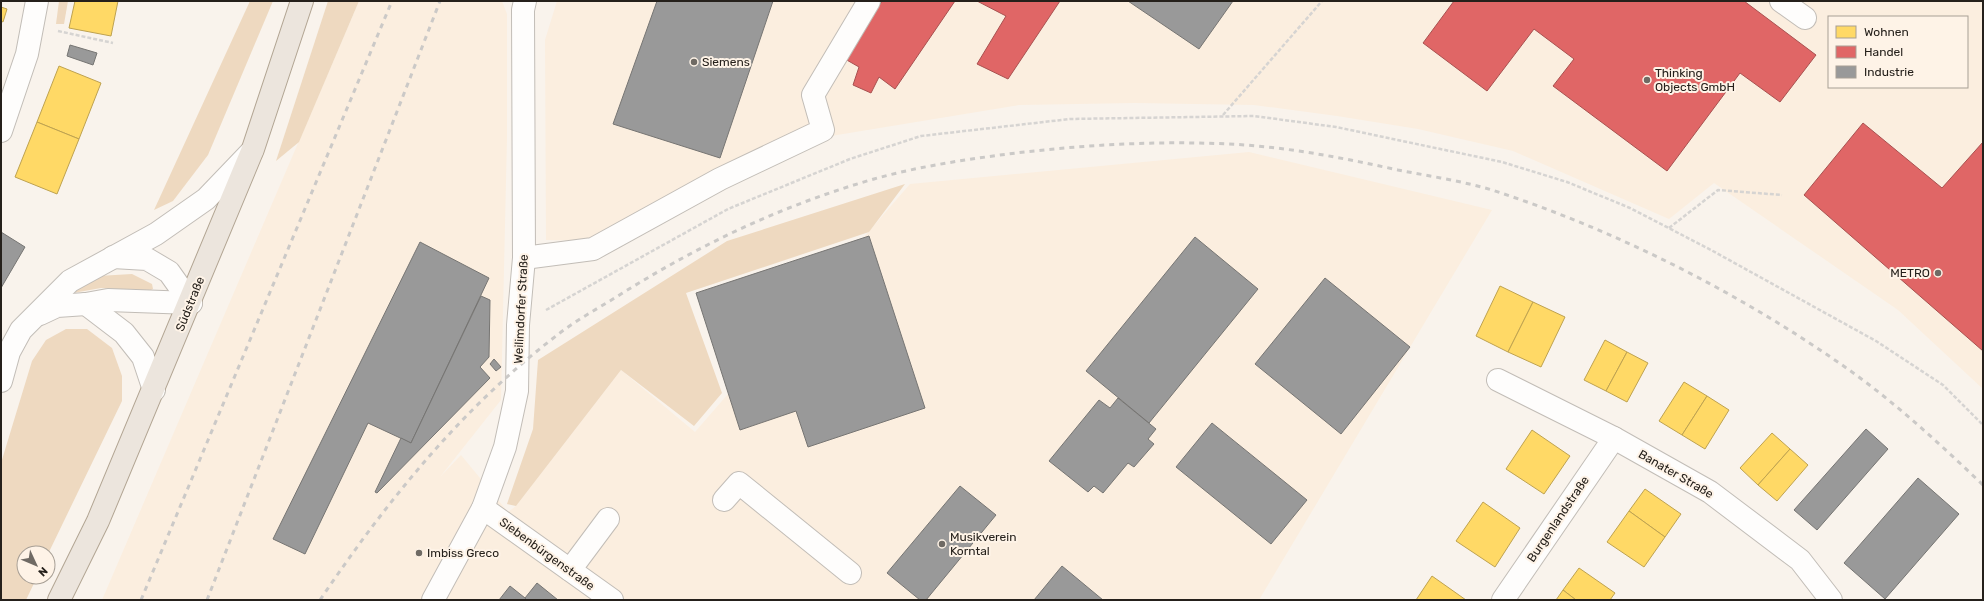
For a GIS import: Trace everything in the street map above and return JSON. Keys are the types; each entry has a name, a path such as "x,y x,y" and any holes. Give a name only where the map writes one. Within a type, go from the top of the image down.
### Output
{"main road":[{"name":"Südstraße","path":"59,600 98,521 253,150 302,1"}],"street":[{"path":"1,131 27,54 37,1"},
{"name":"Weilimdorfer Straße","path":"433,600 483,508 505,447 517,391 518,326 524,258 523,10 525,1"},
{"path":"524,258 594,249 720,179 823,130 813,96 869,1"},
{"path":"1781,1 1805,18"},
{"path":"1,381 8,352 21,330 70,281 156,234 206,199 253,150"},
{"path":"113,257 147,259 169,272 190,303"},
{"path":"37,315 57,306 86,304 108,300 190,303"},
{"path":"86,304 124,333 143,357 154,390"},
{"name":"Banater Straße","path":"1498,380 1614,438 1710,492 1800,560 1831,600"},
{"name":"Burgenlandstraße","path":"1503,600 1614,438"},
{"path":"724,500 739,483 850,573"},
{"name":"Siebenbürgenstraße","path":"483,508 612,600"},
{"path":"570,570 608,519"}],"path":[{"path":"1223,116 1322,1"},
{"path":"32,26 113,42"},
{"path":"518,326 728,209 850,159 921,136 1070,119 1254,116 1336,127 1502,162 1567,182 1630,208 1876,341 1943,385 1983,425"},
{"path":"1669,228 1718,190 1782,195"}],"shaded area":[{"path":"59,1 68,1 64,24 56,24"},
{"path":"250,1 273,1 208,155 173,201 154,210"},
{"path":"328,1 359,1 299,142 276,161"},
{"path":"359,1 502,1 507,14 507,138 501,400 440,477 461,455 508,512 516,506 621,370 695,432 910,184 1249,152 1492,210 1259,600 102,600"},
{"path":"557,1 1983,1 1983,389 1898,310 1714,183 1669,219 1513,151 1418,129 1254,105 1135,103 1019,105 831,136 589,241 546,240 545,40"},
{"path":"905,184 869,232 686,293 722,393 694,426 621,370 516,506 507,504 533,429 538,360 727,241"},
{"path":"132,274 152,284 153,289 149,291 101,288 73,293 71,291 98,276"},
{"path":"66,329 87,329 112,348 122,376 122,401 52,545 16,545 16,585 33,585 26,600 1,600 1,463 32,361 46,340"}],"building: Wohnen":[{"path":"75,1 118,1 111,36 69,28"},
{"path":"1,7 7,9 3,22 1,21"},
{"path":"59,66 101,83 79,139 37,122"},
{"path":"37,122 79,139 57,194 15,177"},
{"path":"1500,286 1533,302 1508,352 1476,336"},
{"path":"1533,302 1565,317 1541,367 1508,352"},
{"path":"1605,340 1627,352 1606,391 1584,380"},
{"path":"1627,352 1648,363 1627,402 1606,391"},
{"path":"1684,382 1707,396 1682,435 1659,421"},
{"path":"1707,396 1729,410 1705,449 1682,435"},
{"path":"1532,430 1570,456 1544,494 1506,469"},
{"path":"1772,433 1790,449 1758,485 1740,468"},
{"path":"1790,449 1808,465 1777,501 1758,485"},
{"path":"1645,489 1681,514 1665,537 1629,511"},
{"path":"1483,502 1520,528 1495,567 1456,541"},
{"path":"1629,511 1665,537 1644,567 1607,542"},
{"path":"1579,568 1615,593 1610,600 1576,600 1563,590"},
{"path":"1432,576 1466,600 1416,600"},
{"path":"1563,590 1576,600 1556,600"}],"building: Handel":[{"path":"882,1 955,1 895,89 879,77 871,93 853,85 859,67 845,59"},
{"path":"977,1 1060,1 1008,79 977,64 1006,16"},
{"name":"Thinking Objects GmbH","path":"1454,1 1744,1 1816,55 1780,102 1740,73 1667,171 1553,86 1574,59 1534,29 1487,91 1423,43"},
{"name":"METRO","path":"1863,123 1942,188 1983,142 1983,351 1804,195"}],"building: Industrie":[{"name":"Siemens","path":"657,1 773,1 720,158 613,124"},
{"path":"1128,1 1233,1 1199,49"},
{"path":"70,45 97,53 93,65 67,56"},
{"path":"1,232 25,247 1,288"},
{"path":"869,236 925,408 808,447 796,411 740,430 696,293"},
{"path":"1195,237 1258,289 1149,423 1086,371"},
{"path":"420,242 489,278 411,443 368,423 305,554 273,539"},
{"path":"1325,278 1410,347 1341,434 1255,364"},
{"path":"481,296 490,300 489,357 480,367 490,378 377,493 375,492 401,438 411,443"},
{"path":"494,359 501,367 496,371 490,364"},
{"path":"1118,398 1156,429 1148,439 1154,444 1134,467 1128,463 1103,493 1094,486 1088,492 1049,461 1099,400 1110,408"},
{"path":"1212,423 1307,500 1271,544 1176,467"},
{"path":"1866,429 1888,449 1817,530 1794,510"},
{"path":"1918,478 1959,514 1885,599 1844,563"},
{"name":"Musikverein Korntal","path":"960,486 996,515 926,600 920,600 887,573"},
{"path":"1062,566 1103,600 1034,600"},
{"path":"537,583 558,600 527,600 525,598"},
{"path":"510,586 525,598 527,600 499,600"}],"railway":[{"path":"141,600 392,1"},
{"path":"207,600 440,1"},
{"path":"320,600 345,563 399,492 457,426 488,394 521,364 564,330 651,276 712,242 775,214 840,189 891,174 945,163 1016,153 1102,145 1189,143 1246,145 1285,149 1342,158 1469,184 1539,206 1633,245 1679,268 1724,291 1811,344 1852,372 1886,398 1983,485"}],"place":[{"name":"Siemens","path":"694,62"},
{"name":"Thinking Objects GmbH","path":"1647,80"},
{"name":"METRO","path":"1938,273"},
{"name":"Musikverein Korntal","path":"942,544"},
{"name":"Imbiss Greco","path":"419,553"}]}
